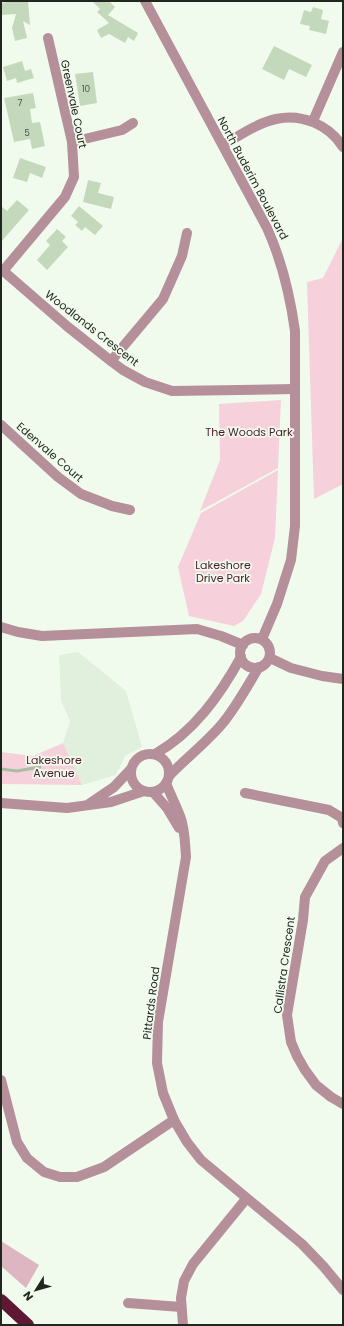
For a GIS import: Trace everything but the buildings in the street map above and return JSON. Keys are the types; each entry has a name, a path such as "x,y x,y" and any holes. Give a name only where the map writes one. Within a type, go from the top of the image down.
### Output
{"highway":[{"path":"1,1300 28,1325"}],"street":[{"name":"North Buderim Boulevard","path":"145,1 267,228 277,249 284,271 291,303 295,331 296,526 291,560 277,604 262,639"},
{"name":"Greenvale Court","path":"2,270 65,197 74,176 72,142 48,38"},
{"path":"313,122 343,52"},
{"path":"223,145 262,124 276,119 296,117 313,122 331,133 343,147"},
{"path":"72,142 122,130 133,123"},
{"path":"111,361 163,299 182,256 187,232"},
{"name":"Woodlands Crescent","path":"2,270 68,327 111,361 123,370 145,382 172,391 295,389"},
{"name":"Edenvale Court","path":"1,425 58,477 81,494 112,506 130,510"},
{"path":"1,627 18,632 42,636 197,629 221,636 243,645"},
{"path":"1,803 67,808 111,802 148,791 158,790 183,762 206,742 223,722 259,667 270,658 270,649 262,639 253,638 245,642 241,651 241,657 225,686 193,726 171,746 156,754 145,754 140,756 132,764 131,776 134,782 138,788 148,791"},
{"path":"241,657 246,664 254,668 259,667"},
{"path":"270,658 291,668 322,676 343,679"},
{"path":"156,754 165,760 168,765 168,780"},
{"path":"87,805 114,787 131,770"},
{"name":"Pittards Road","path":"168,780 174,804 180,816 186,857 158,1022 157,1063 163,1093 174,1120 187,1142 201,1160 246,1199 302,1244 343,1290"},
{"name":"Pittards Road","path":"148,791 167,808 184,838"},
{"path":"245,793 329,810 342,818 343,823"},
{"name":"Callistra Crescent","path":"343,848 325,861 305,897 303,920 287,1015 291,1042 296,1056 316,1085 343,1104"},
{"path":"1,1080 16,1142 27,1158 44,1172 60,1177 77,1177 104,1167 174,1120"},
{"path":"183,1325 181,1298 184,1281 192,1264 246,1199"},
{"path":"128,1303 181,1307"}],"shaded area":[{"path":"78,652 126,691 142,747 125,756 116,775 82,785 63,743 70,721 61,701 59,655"},
{"path":"1,1241 39,1265 26,1288 1,1266"}],"green space":[{"path":"343,238 343,484 314,499 307,282 323,278"},
{"name":"The Woods Park","path":"281,400 278,468 200,511 220,460 219,404"},
{"name":"Lakeshore Drive Park","path":"278,470 275,538 261,594 243,621 234,626 189,616 178,567 201,513"},
{"name":"Lakeshore Avenue","path":"63,743 82,785 1,784 1,752 33,756"}],"waterway":[{"path":"1,769 17,771 40,767"}]}
